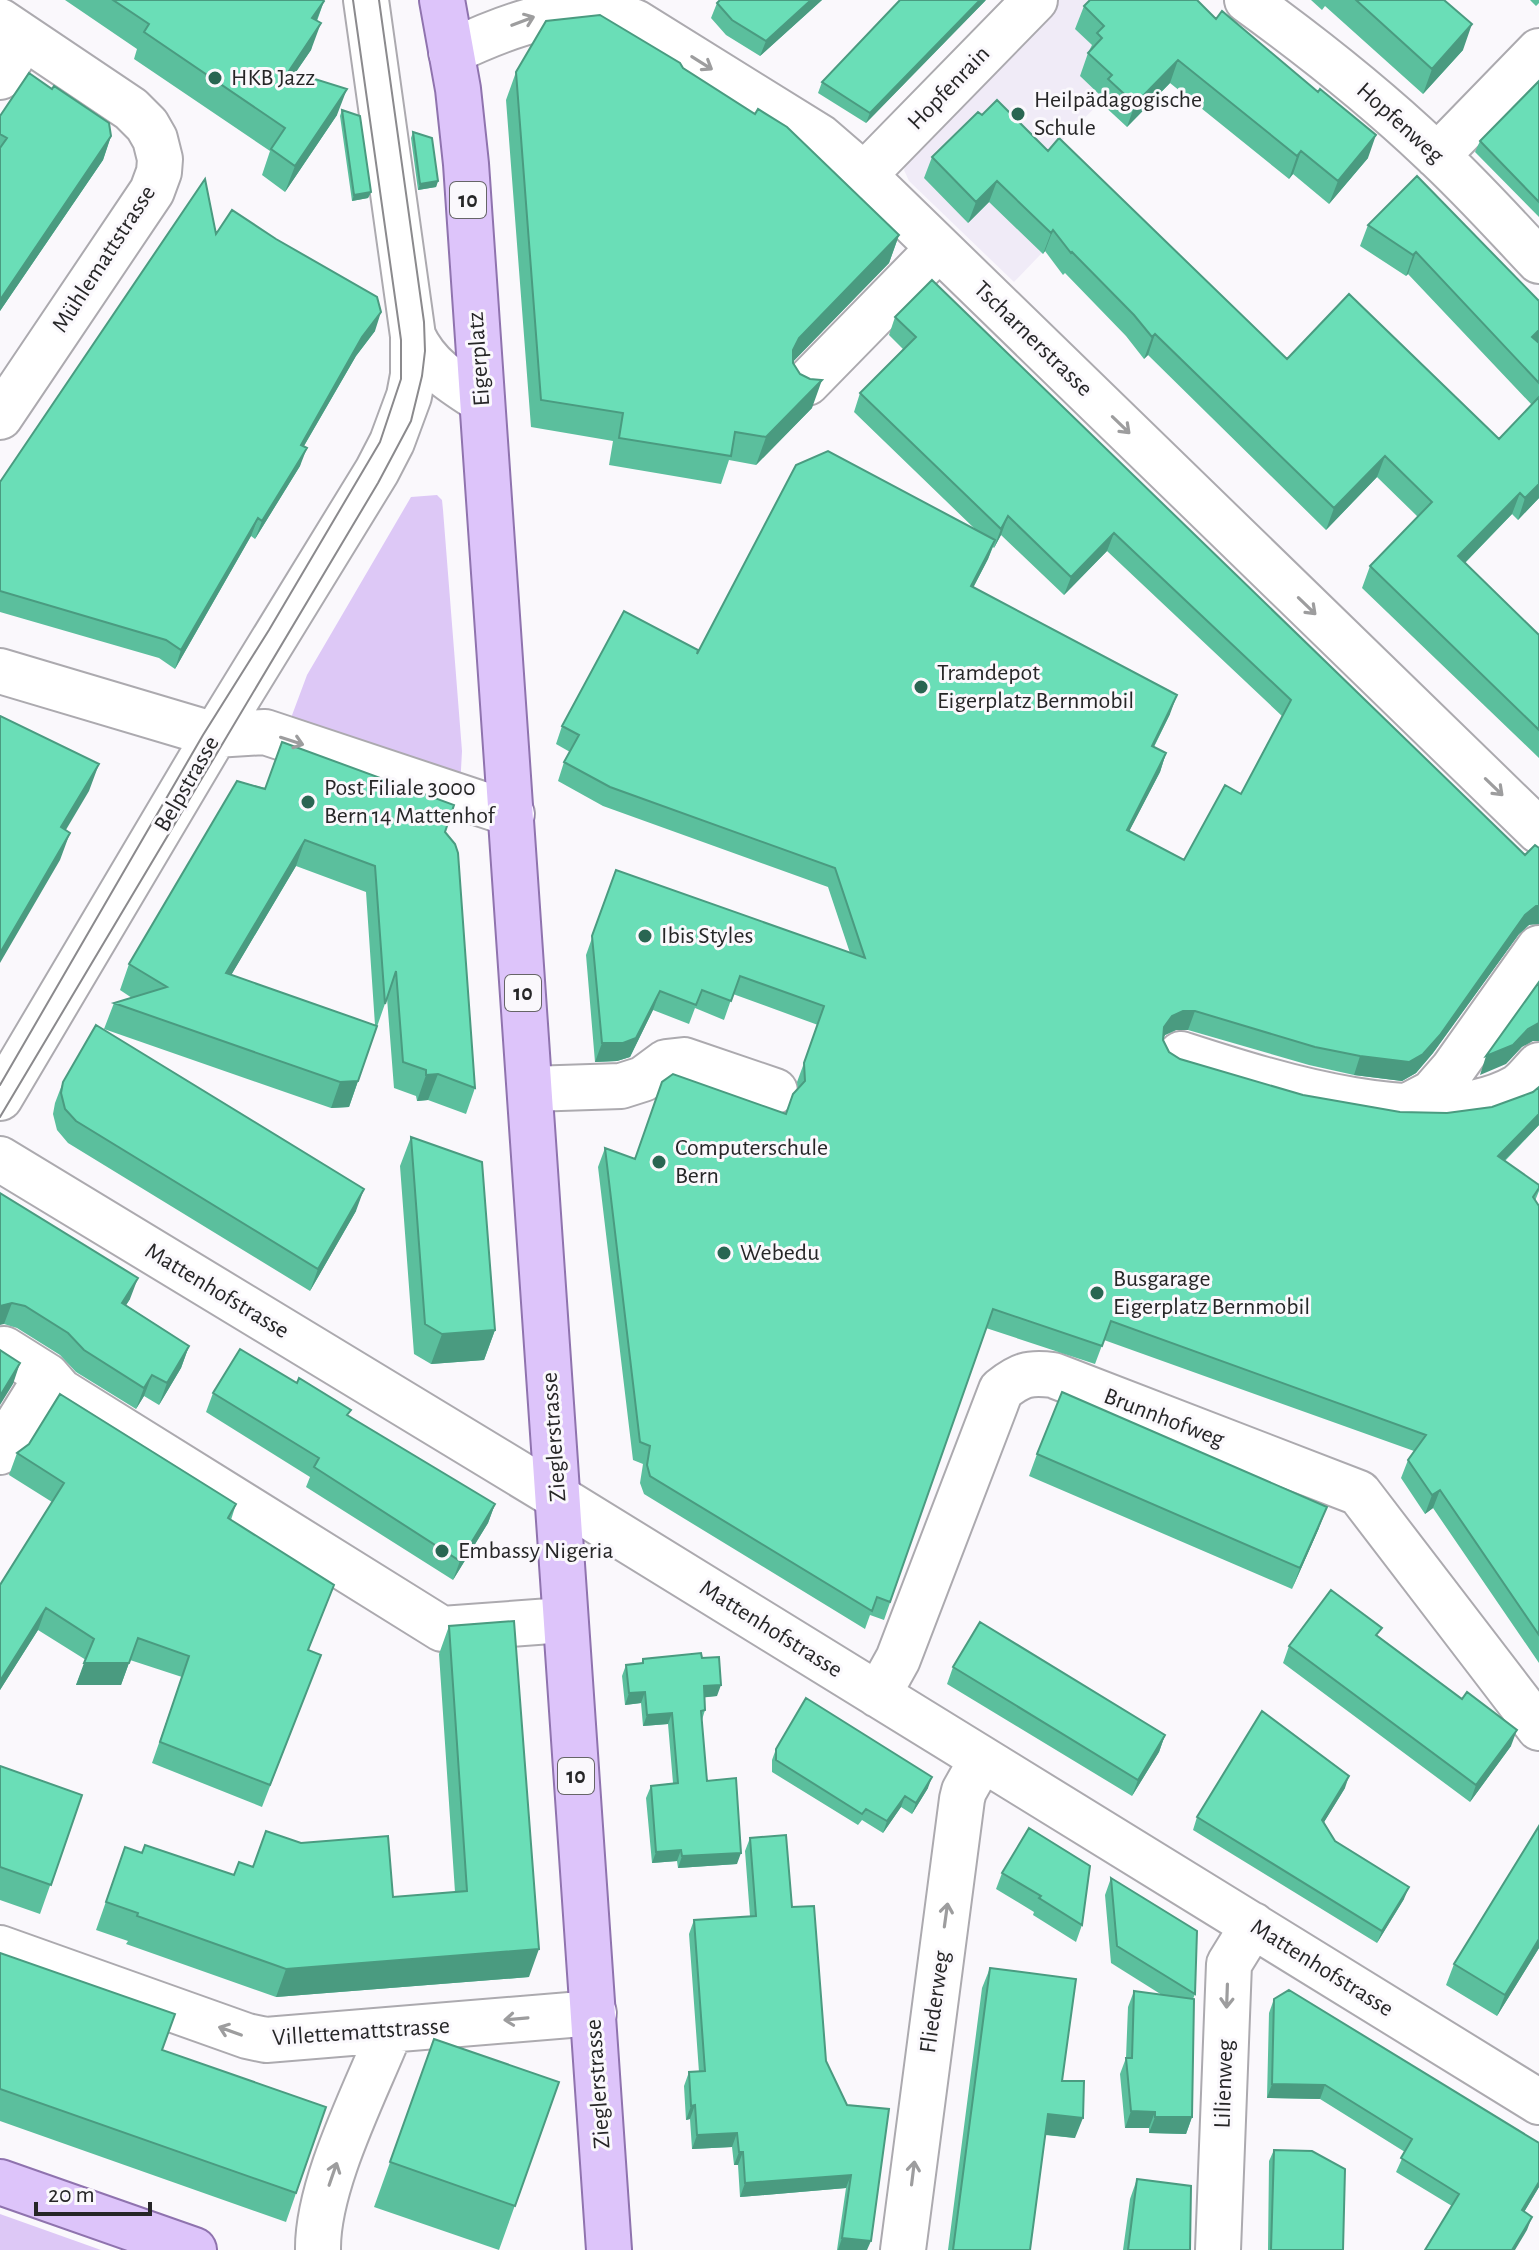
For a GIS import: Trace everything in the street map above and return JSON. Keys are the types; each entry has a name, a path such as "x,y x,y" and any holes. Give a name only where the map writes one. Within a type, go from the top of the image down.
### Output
{"main road":[{"name":"Eigerplatz","path":"442,0 466,164 505,720"},
{"name":"Zieglerstrasse","path":"505,720 559,1498 564,1620 594,2013 603,2241"},
{"path":"0,2182 194,2250"}],"street":[{"name":"Belpstrasse","path":"0,1098 215,735 377,471 392,442 409,396 413,375 413,336 366,0"},
{"name":"Hopfenrain","path":"864,175 1035,0"},
{"name":"Hopfenweg","path":"1247,0 1331,62 1437,156 1539,261"},
{"name":"Tscharnerstrasse","path":"451,52 532,16 559,11 647,11 820,137 864,175 1539,831"},
{"path":"0,77 12,29"},
{"name":"Mühlemattstrasse","path":"0,417 152,191 159,167 155,139 147,125 131,109 12,29"},
{"path":"1437,156 1539,51"},
{"path":"807,383 939,248"},
{"path":"413,336 424,357 441,373 482,401"},
{"path":"0,671 215,735 265,732 512,814"},
{"path":"1411,1104 1432,1093 1453,1069 1539,948"},
{"path":"1181,1054 1312,1094 1411,1104 1471,1102 1504,1092 1519,1086 1539,1065"},
{"path":"530,1089 621,1086 643,1079 666,1062 684,1060 775,1091"},
{"name":"Mattenhofstrasse","path":"0,1159 559,1498 1539,2102"},
{"path":"4,1349 47,1376 60,1391 442,1629 564,1620"},
{"name":"Brunnhofweg","path":"878,1695 898,1659 1001,1390 1015,1379 1032,1372 1053,1375 1359,1493 1539,1728"},
{"path":"0,1452 47,1376"},
{"name":"Fliederweg","path":"903,2250 962,1799 982,1759"},
{"name":"Lilienweg","path":"1218,2250 1229,1964 1253,1925"},
{"name":"Villettemattstrasse","path":"0,1948 247,2036 266,2040 594,2013"},
{"path":"318,2250 323,2208 332,2175 390,2031"}],"shaded area":[{"name":"Heilpädagogische Schule","path":"1058,0 1194,0 1128,74 1048,155 1093,200 1014,282 909,181 904,170 908,154"},
{"path":"437,495 442,500 443,510 462,751 460,788 288,726 307,675 411,497"},
{"path":"0,2214 101,2250 0,2250"}],"building":[{"path":"113,0 323,0 312,18 321,23 289,71 347,89 295,166 271,149 285,128 144,32 149,24"},
{"path":"720,0 811,0 766,41 732,20 717,3"},
{"path":"900,0 980,0 870,113 822,82"},
{"path":"1090,0 1197,0 1216,19 1222,11 1318,92 1320,89 1376,135 1338,181 1301,151 1297,156 1178,60 1135,104 1108,79 1112,75 1088,53 1102,38 1097,33 1104,26 1084,6"},
{"path":"1356,0 1444,0 1472,24 1432,69"},
{"path":"600,15 680,63 683,68 755,114 758,109 787,127 899,235 799,338 793,350 793,363 800,374 822,380 766,437 735,432 731,456 619,438 623,413 541,400 516,72 546,21"},
{"path":"29,73 109,123 111,136 0,300 0,148 7,138 0,134 0,116"},
{"path":"1539,81 1539,202 1480,141"},
{"path":"997,100 1048,151 1059,138 1287,359 1349,294 1499,439 1539,397 1539,484 1525,498 1520,493 1458,556 1539,635 1539,730 1370,566 1432,502 1385,456 1334,508 1155,334 1152,337 1071,253 1053,230 1051,233 997,181 976,202 932,157 978,112 982,115"},
{"path":"342,110 360,116 371,192 354,195"},
{"path":"413,132 432,138 438,181 420,184"},
{"path":"1417,176 1539,301 1539,330 1532,337 1539,343 1539,383 1416,252 1413,255 1368,225"},
{"path":"205,179 216,234 232,210 377,297 381,312 362,337 301,445 307,448 262,521 258,518 181,650 166,640 0,591 0,482"},
{"path":"932,280 1525,855 1535,845 1539,848 1539,906 1525,915 1440,1035 1423,1054 1409,1062 1315,1047 1195,1011 1183,1011 1172,1016 1164,1027 1163,1040 1169,1052 1180,1059 1303,1095 1400,1112 1447,1113 1492,1107 1539,1087 1539,1114 1498,1156 1539,1185 1533,1197 1539,1206 1539,1635 1440,1490 1432,1495 1408,1460 1426,1435 1111,1321 1102,1346 993,1309 890,1602 877,1597 872,1611 650,1476 647,1465 650,1446 640,1442 605,1148 635,1159 662,1082 673,1074 786,1114 793,1094 805,1081 804,1063 824,1006 740,976 731,1001 702,990 696,1005 660,991 636,1038 623,1043 602,1043 592,936 616,870 865,958 835,868 610,787 564,762 579,735 562,726 624,611 698,650 697,654 796,465 828,451 995,540 971,586 1177,695 1152,746 1166,753 1127,830 1184,860 1225,785 1241,794 1291,700 1114,533 1071,577 1008,516 1001,529 860,393 916,337 895,317"},
{"path":"0,716 99,764 61,827 70,833 0,953"},
{"path":"282,742 454,805 445,832 458,853 475,1088 438,1074 426,1075 426,1070 403,1062 396,971 385,1004 375,866 305,840 226,973 377,1026 358,1081 340,1082 114,1003 167,987 129,964 237,781 265,789"},
{"path":"1539,982 1539,1023 1528,1029 1513,1045 1486,1056"},
{"path":"96,1025 364,1189 318,1269 76,1121 65,1109 61,1093 63,1082"},
{"path":"411,1137 482,1162 495,1330 442,1334 425,1324"},
{"path":"0,1193 138,1278 122,1303 189,1346 167,1383 152,1375 144,1388 84,1350 68,1333 25,1306 12,1303 0,1306"},
{"path":"240,1349 297,1383 299,1378 351,1410 347,1415 495,1504 460,1561 314,1467 319,1458 213,1393"},
{"path":"0,1350 20,1363 0,1396"},
{"path":"1062,1392 1327,1507 1300,1568 1037,1454"},
{"path":"60,1394 236,1504 228,1518 334,1585 308,1650 321,1655 270,1785 160,1742 189,1656 138,1638 129,1663 84,1663 94,1639 46,1608 0,1681 0,1585 64,1483 17,1453 29,1444"},
{"path":"1331,1590 1382,1628 1376,1635 1462,1699 1467,1692 1517,1730 1476,1785 1289,1646"},
{"path":"514,1621 539,1949 286,1969 106,1902 125,1847 142,1853 145,1845 234,1875 239,1862 253,1867 266,1831 301,1843 388,1836 393,1897 467,1891 449,1626"},
{"path":"980,1622 1165,1735 1138,1780 953,1667"},
{"path":"701,1653 702,1658 719,1657 721,1685 704,1686 705,1710 701,1711 707,1781 736,1778 741,1853 682,1856 681,1850 656,1852 651,1786 678,1783 672,1713 647,1715 645,1692 629,1693 626,1665 643,1663 643,1659"},
{"path":"806,1698 932,1777 916,1803 905,1796 887,1821 866,1809 862,1814 776,1760 776,1749"},
{"path":"1262,1711 1349,1776 1322,1820 1335,1841 1409,1887 1382,1931 1197,1817"},
{"path":"0,1766 82,1795 51,1885 0,1867"},
{"path":"1539,1826 1539,1939 1505,1995 1454,1964"},
{"path":"1029,1828 1090,1866 1082,1925 1002,1873"},
{"path":"786,1835 792,1907 814,1906 826,2061 847,2105 889,2109 871,2241 842,2238 851,2175 745,2183 743,2152 739,2152 737,2133 697,2135 689,2072 705,2071 694,1920 756,1916 750,1838"},
{"path":"1111,1878 1197,1931 1195,1994 1117,1946"},
{"path":"0,1953 175,2014 162,2050 326,2107 296,2193 0,2089"},
{"path":"990,1968 1076,1979 1062,2081 1084,2081 1083,2118 1048,2114 1030,2250 953,2250"},
{"path":"1289,1990 1539,2143 1539,2182 1522,2210 1532,2217 1512,2250 1425,2250 1459,2194 1401,2158 1412,2139 1325,2085 1272,2084 1274,1999"},
{"path":"1134,1991 1194,1999 1192,2117 1155,2117 1155,2112 1131,2111 1126,2058 1132,2058"},
{"path":"434,2039 559,2082 515,2206 390,2162"},
{"path":"1274,2150 1312,2151 1345,2169 1343,2250 1271,2250"},
{"path":"1137,2179 1191,2186 1190,2250 1128,2250"}],"tram line":[{"path":"0,1085 203,735 380,442 401,379 401,340 353,0"},
{"path":"0,1117 378,483 411,421 422,376 424,322 379,0"}],"place":[{"name":"HKB Jazz","path":"215,78"},
{"name":"Heilpädagogische Schule","path":"1018,114"},
{"name":"Tramdepot Eigerplatz Bernmobil","path":"921,687"},
{"name":"Post Filiale 3000 Bern 14 Mattenhof","path":"308,802"},
{"name":"Ibis Styles","path":"645,936"},
{"name":"Computerschule Bern","path":"659,1162"},
{"name":"Webedu","path":"724,1253"},
{"name":"Busgarage Eigerplatz Bernmobil","path":"1097,1293"},
{"name":"Embassy Nigeria","path":"442,1551"}]}
